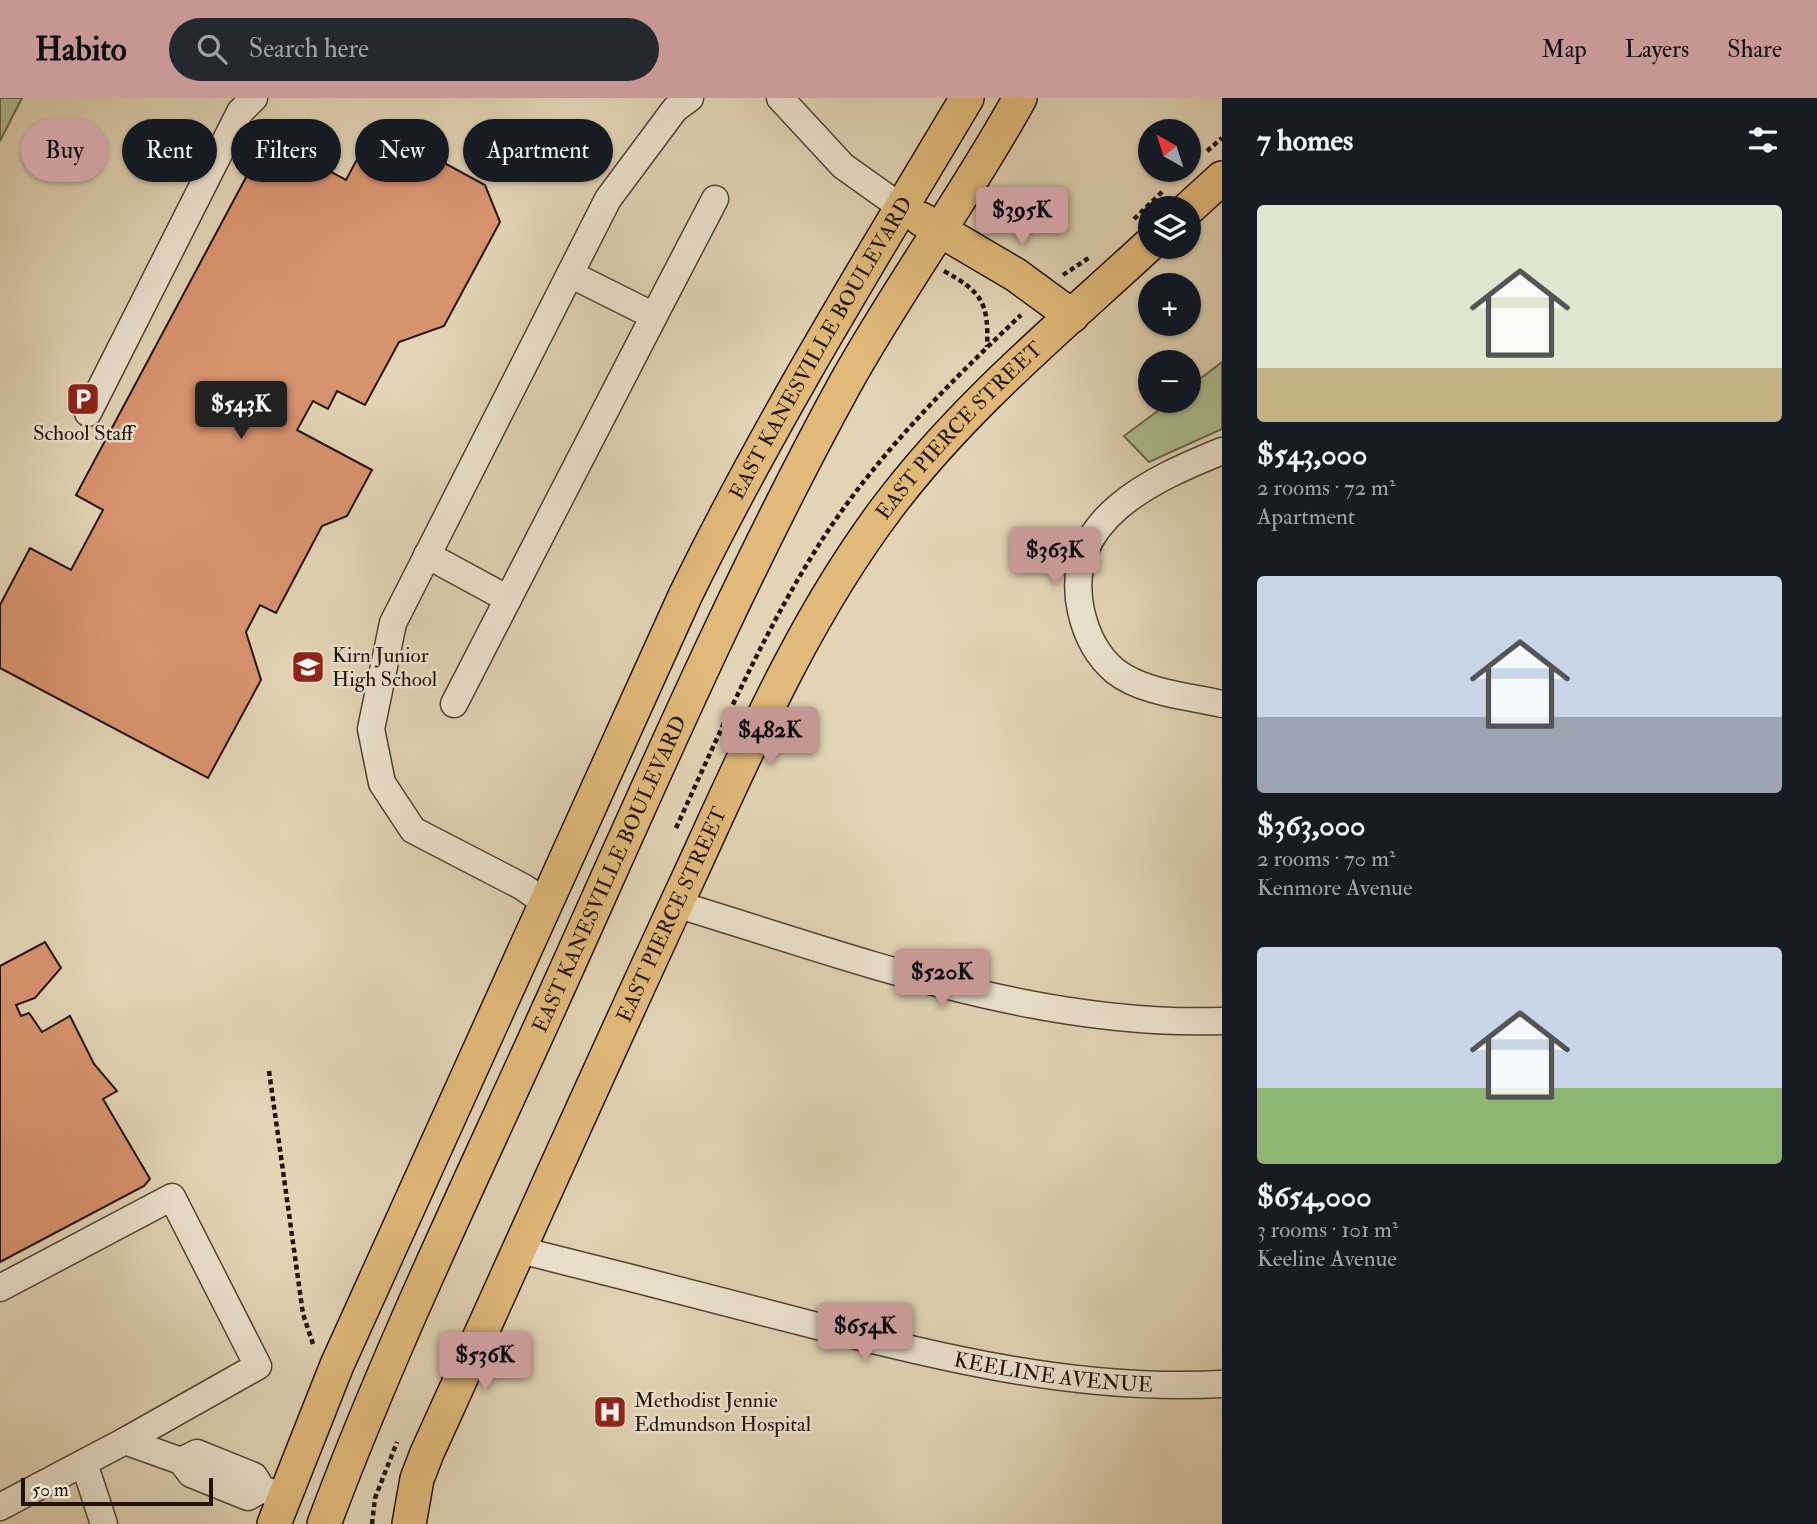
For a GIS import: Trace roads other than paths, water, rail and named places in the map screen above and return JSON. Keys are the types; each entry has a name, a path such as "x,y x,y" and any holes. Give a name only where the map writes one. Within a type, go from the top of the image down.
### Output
{"main road":[{"name":"EAST KANESVILLE BOULEVARD","path":"274,1504 720,523 820,342 967,98"},
{"name":"EAST KANESVILLE BOULEVARD","path":"324,1524 347,1462 435,1261 708,656 768,530 846,382 1020,98"},
{"path":"1183,196 1222,178"},
{"path":"902,208 1016,275 1072,316"},
{"name":"EAST PIERCE STREET","path":"409,1524 422,1466 676,904 775,691 805,633 853,555 933,452 987,394 1072,316 1138,235"}],"street":[{"path":"546,903 413,830 382,783 371,729 393,623 427,555 608,199 675,109 690,98"},
{"path":"792,102 843,166 902,208"},
{"path":"88,412 247,105"},
{"path":"454,704 715,199"},
{"path":"570,274 654,316"},
{"path":"1222,451 1140,489 1103,519 1082,558 1078,597 1084,626 1095,647 1115,671 1147,687 1222,704"},
{"path":"427,555 508,599"},
{"path":"676,904 967,992 1019,1003 1121,1018 1182,1023 1222,1021"},
{"path":"0,1288 172,1197 258,1366 0,1507"},
{"name":"KEELINE AVENUE","path":"520,1250 876,1342 964,1361 1091,1379 1222,1384"},
{"path":"125,1441 181,1461 197,1453 254,1476 274,1504"},
{"path":"83,1463 104,1524"}],"place":[{"name":"School Staff","path":"83,399"},
{"name":"Kirn Junior High School","path":"308,667"},
{"name":"Methodist Jennie Edmundson Hospital","path":"610,1412"}]}
